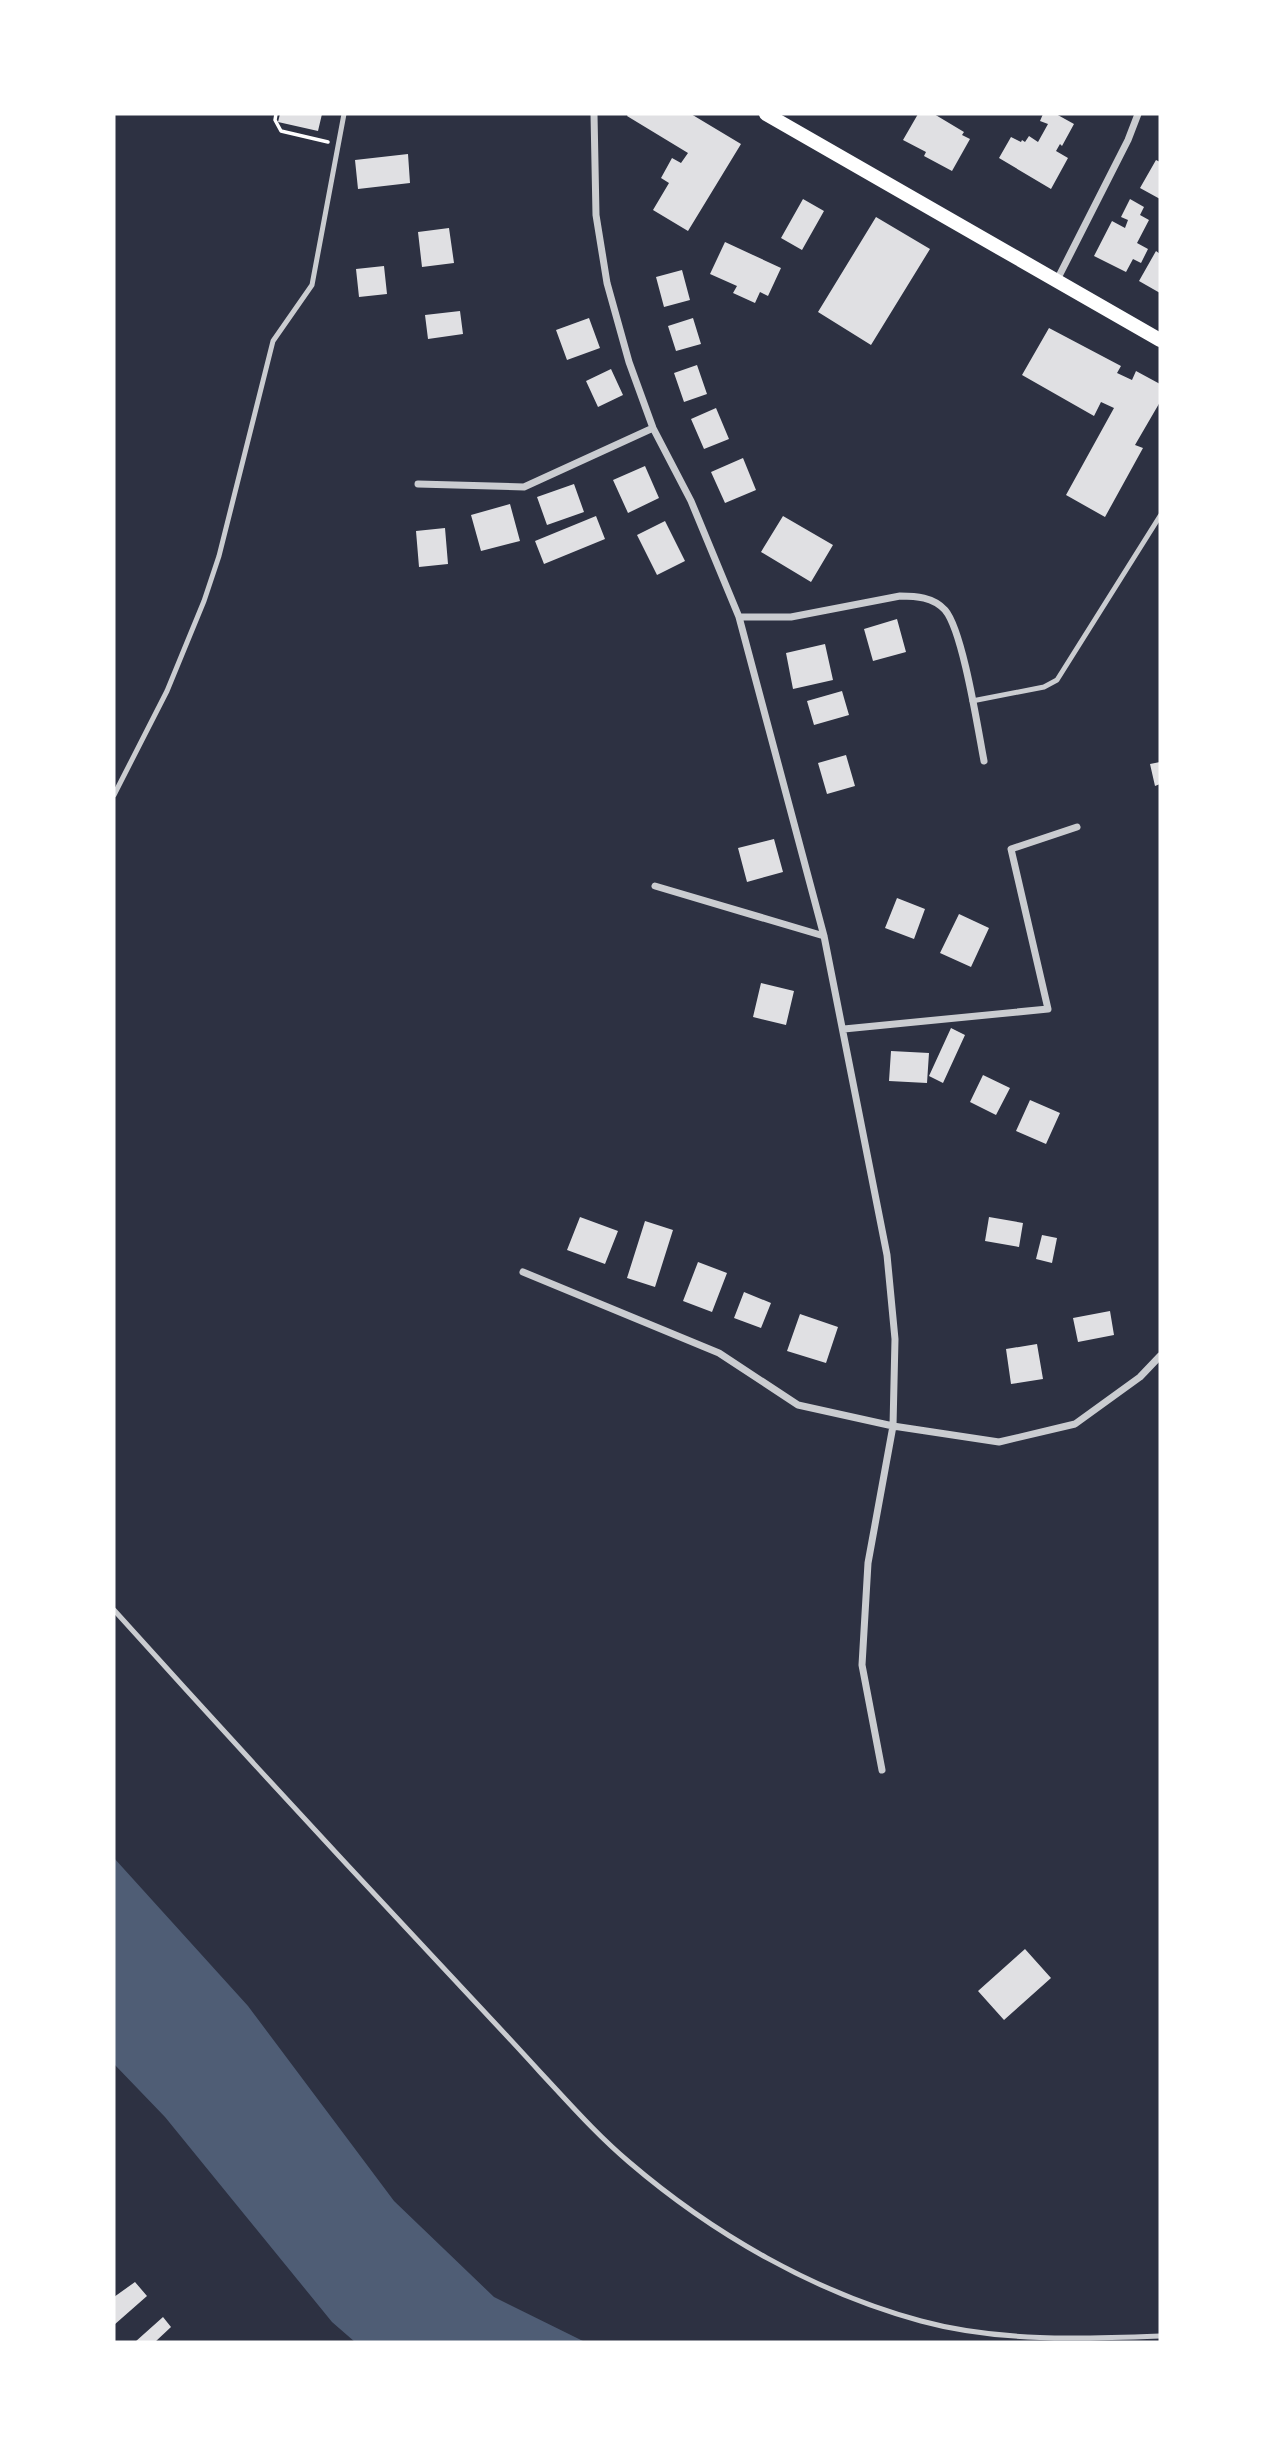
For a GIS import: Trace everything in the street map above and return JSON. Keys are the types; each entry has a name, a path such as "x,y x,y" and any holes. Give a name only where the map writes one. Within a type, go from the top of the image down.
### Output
{"main road":[{"path":"766,114 1160,340"}],"street":[{"path":"594,114 596,215 607,283 629,362 653,428 691,501 739,617 824,936 887,1255 895,1339 893,1426 868,1563 862,1665 882,1770"},
{"path":"1057,281 1128,140 1138,114"},
{"path":"418,484 524,487 653,428"},
{"path":"739,617 790,617 900,597 917,596 932,600 944,610 953,624 984,761"},
{"path":"844,1029 1048,1009 1011,849 1077,827"},
{"path":"655,886 824,936"},
{"path":"523,1272 719,1353 798,1405 893,1426 999,1442 1075,1424 1140,1377 1160,1356"}],"lane":[{"path":"114,795 167,691 204,601 219,555 273,341 312,285 344,114"},
{"path":"972,701 1044,687 1057,680 1160,516"},
{"path":"114,1610 267,1780 596,2132 660,2188 694,2213 748,2247 804,2276 842,2294 922,2321 969,2332 1005,2335 1097,2338 1160,2336"}],"path":[{"path":"276,114 275,120 281,131 338,144"}],"water":[{"path":"114,1858 248,2006 394,2201 494,2297 585,2342 355,2342 332,2322 165,2117 114,2064"}],"building":[{"path":"280,114 322,114 318,131 278,122"},
{"path":"691,114 741,144 688,231 653,210 669,183 661,178 672,158 681,163 688,153 627,116"},
{"path":"918,114 934,114 964,132 962,135 970,139 952,171 924,156 926,152 903,140"},
{"path":"1043,114 1056,114 1074,124 1062,146 1060,144 1056,151 1068,158 1051,189 999,158 1011,137 1025,142 1029,136 1038,142 1048,124 1040,121"},
{"path":"408,154 410,183 358,189 355,160"},
{"path":"1156,160 1160,162 1160,199 1140,188"},
{"path":"803,199 824,211 802,250 781,238"},
{"path":"1130,199 1144,207 1140,215 1149,220 1137,243 1148,249 1141,263 1133,259 1126,272 1094,256 1112,221 1125,228 1128,220 1121,217"},
{"path":"876,217 930,249 871,345 818,312"},
{"path":"449,228 454,263 422,267 418,232"},
{"path":"725,242 781,268 768,296 760,292 755,303 733,293 737,286 710,274"},
{"path":"1156,251 1160,254 1160,293 1139,281"},
{"path":"384,266 387,294 359,297 356,269"},
{"path":"682,270 690,300 664,307 656,277"},
{"path":"460,311 463,334 428,339 425,315"},
{"path":"589,318 600,348 567,360 556,330"},
{"path":"693,318 701,344 676,351 668,326"},
{"path":"1049,328 1121,366 1117,373 1132,380 1136,371 1160,384 1160,402 1135,445 1143,448 1105,517 1066,495 1114,408 1101,402 1094,416 1022,375"},
{"path":"697,365 707,394 684,402 674,373"},
{"path":"611,369 623,395 598,407 586,381"},
{"path":"716,408 729,439 704,449 691,419"},
{"path":"743,458 756,490 725,503 711,472"},
{"path":"645,466 659,498 628,513 613,480"},
{"path":"574,484 584,512 547,525 537,497"},
{"path":"510,504 520,541 481,551 471,515"},
{"path":"596,516 605,539 544,564 535,541"},
{"path":"783,516 833,545 811,582 761,552"},
{"path":"665,521 685,561 657,575 637,535"},
{"path":"445,528 448,564 419,567 416,531"},
{"path":"897,619 906,652 873,661 864,629"},
{"path":"825,644 833,680 793,689 786,653"},
{"path":"842,691 849,715 814,725 807,701"},
{"path":"846,755 855,786 827,794 818,763"},
{"path":"1160,762 1160,784 1155,786 1150,764"},
{"path":"774,839 783,872 747,882 738,848"},
{"path":"897,898 925,909 914,939 885,928"},
{"path":"959,914 989,928 971,967 940,953"},
{"path":"761,983 794,991 786,1025 753,1017"},
{"path":"951,1028 965,1035 943,1083 929,1076"},
{"path":"891,1051 929,1053 927,1083 889,1081"},
{"path":"983,1075 1010,1088 996,1115 970,1102"},
{"path":"1030,1100 1060,1113 1046,1144 1016,1131"},
{"path":"580,1217 618,1231 605,1264 567,1250"},
{"path":"989,1217 1023,1223 1019,1247 985,1241"},
{"path":"645,1221 673,1230 655,1287 627,1278"},
{"path":"1042,1235 1057,1238 1052,1263 1036,1259"},
{"path":"698,1262 727,1273 712,1312 683,1301"},
{"path":"744,1292 771,1303 761,1328 734,1318"},
{"path":"1110,1311 1114,1335 1078,1342 1073,1318"},
{"path":"800,1314 838,1327 826,1363 787,1351"},
{"path":"1037,1344 1043,1379 1011,1384 1006,1349"},
{"path":"1025,1949 1051,1978 1004,2020 978,1991"},
{"path":"135,2282 147,2296 114,2325 114,2297"},
{"path":"163,2317 171,2327 155,2342 135,2342"}]}
